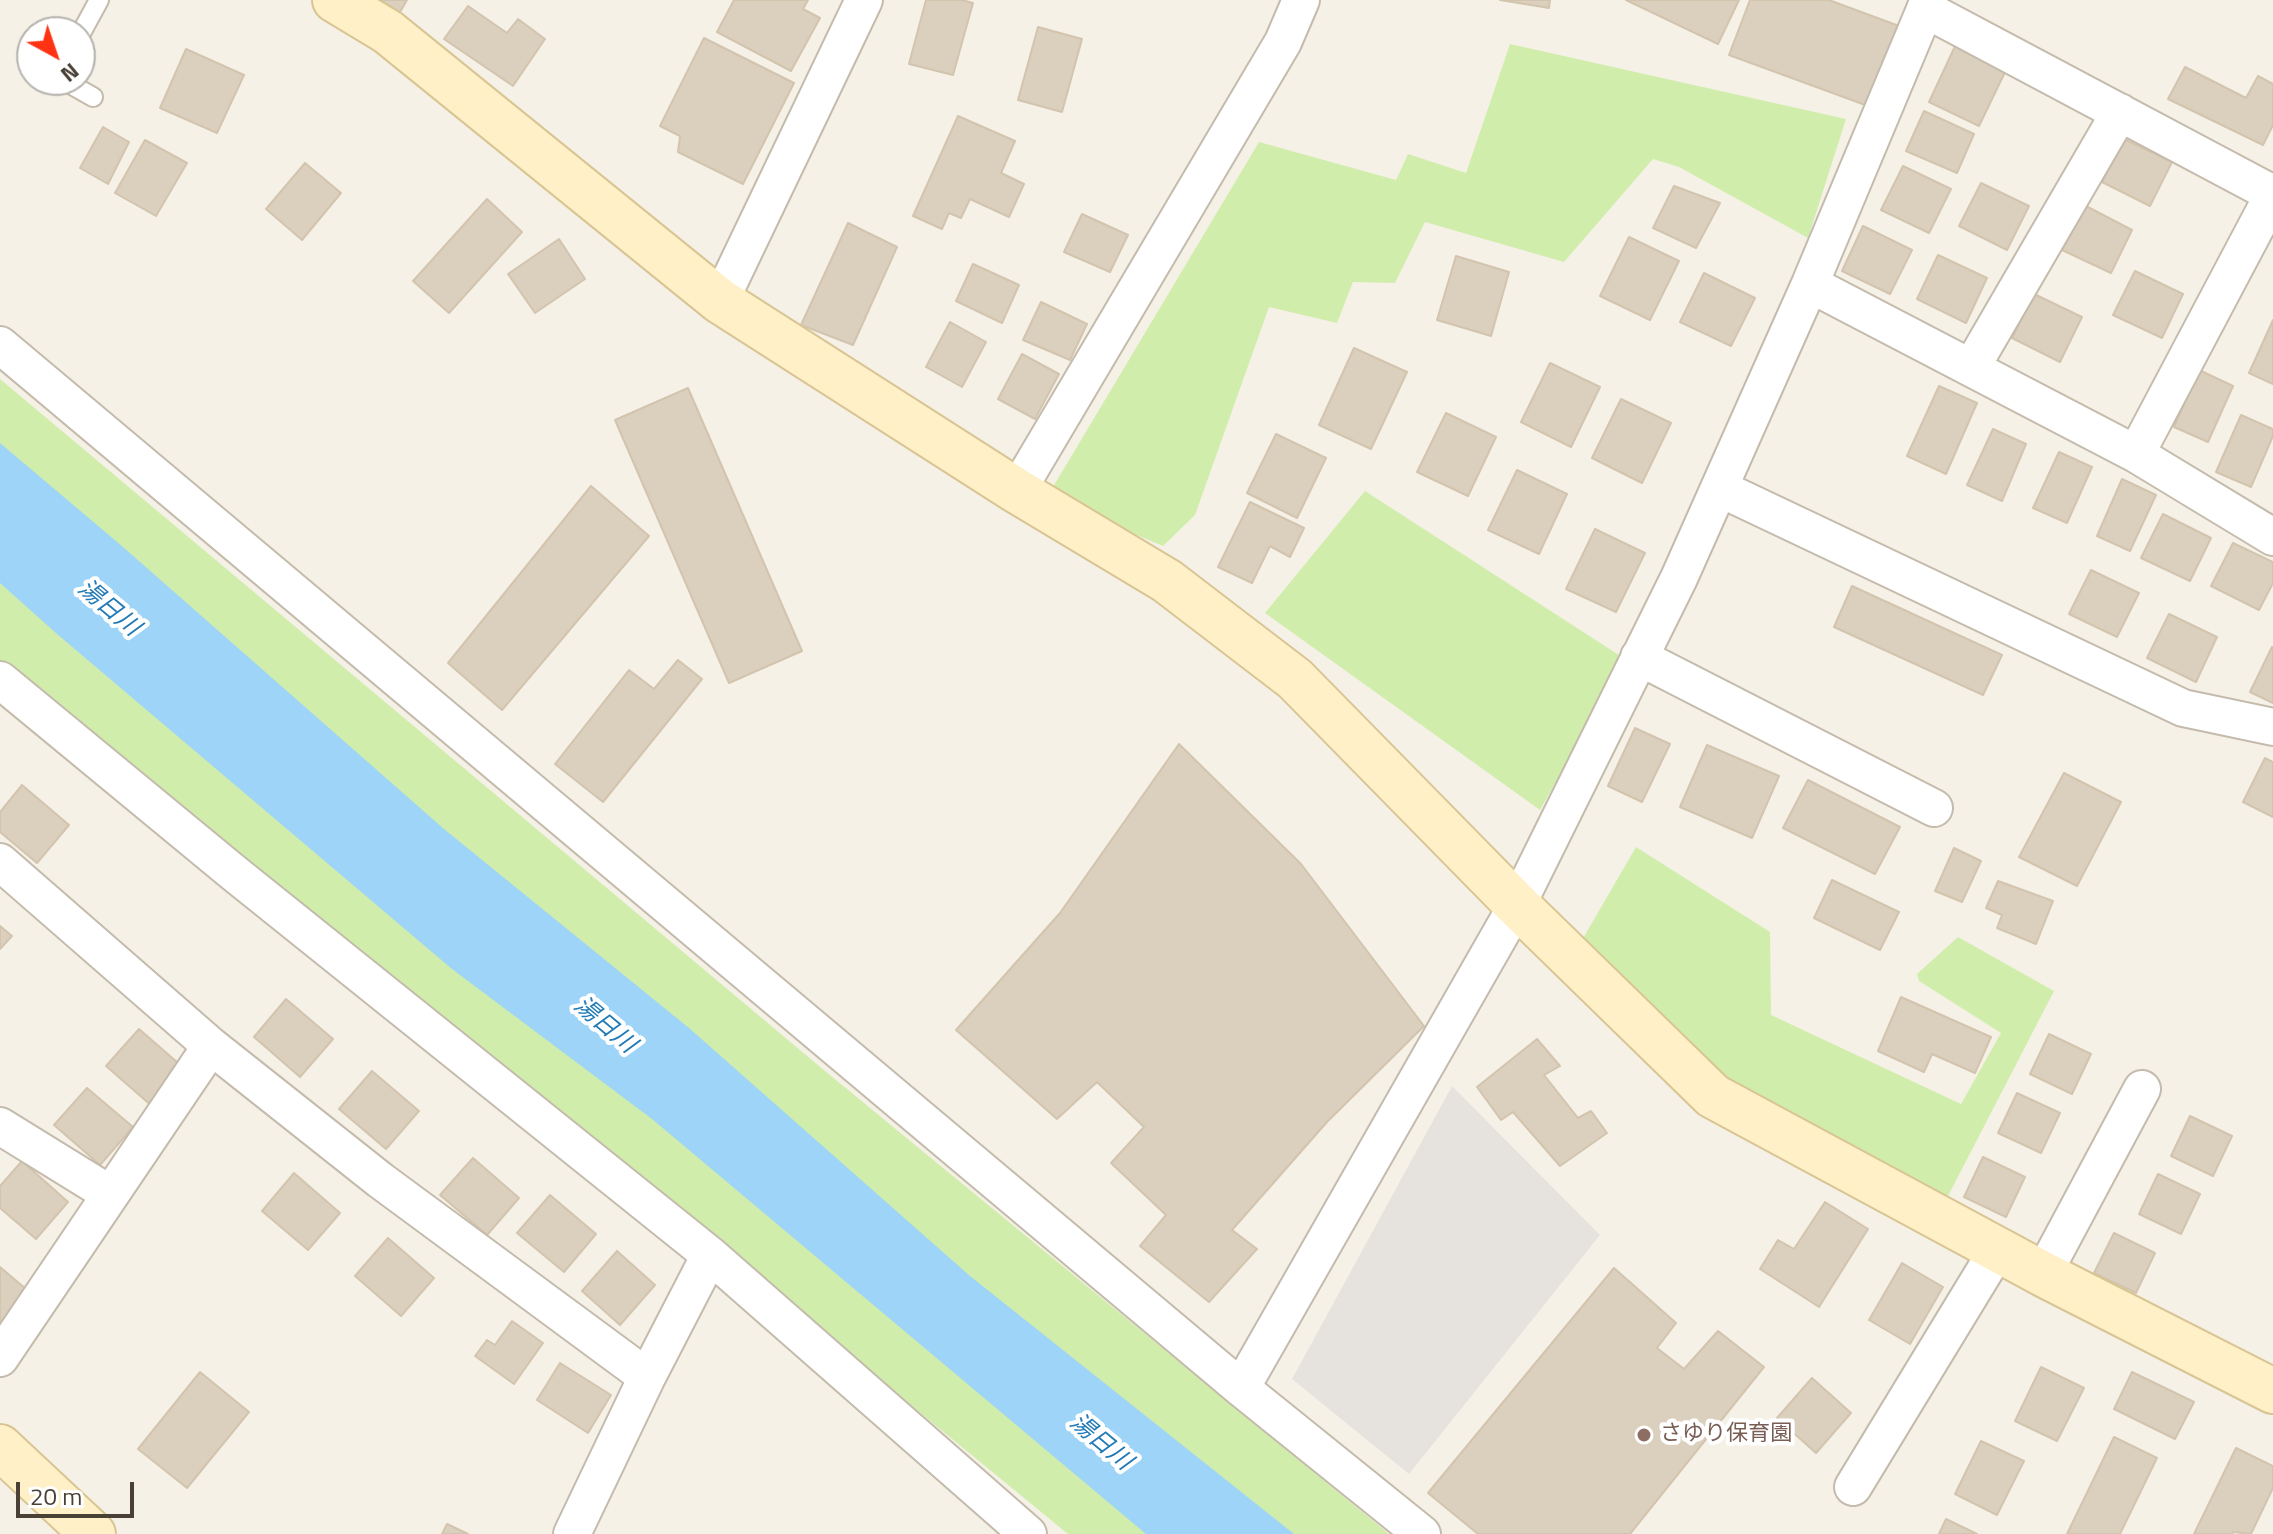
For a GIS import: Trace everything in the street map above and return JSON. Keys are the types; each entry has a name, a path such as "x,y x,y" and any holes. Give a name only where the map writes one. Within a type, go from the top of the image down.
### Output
{"street":[{"path":"335,0 388,32 720,301 1017,491 1167,581 1295,679 1517,905 1713,1096 2043,1274 2273,1391"},
{"path":"720,301 864,0"},
{"path":"1017,491 1283,42 1301,0"},
{"path":"1241,1388 1517,905 1679,578 1810,284 1927,4 2273,194 2136,454"},
{"path":"1971,368 2120,112"},
{"path":"1810,284 2136,454 2273,537"},
{"path":"0,345 1241,1388 1422,1534"},
{"path":"1719,488 2183,708 2273,727"},
{"path":"1639,657 1934,808"},
{"path":"0,680 234,873 710,1255 1028,1534"},
{"path":"0,862 211,1046 380,1180 647,1377"},
{"path":"0,1358 211,1046"},
{"path":"2043,1274 2142,1089"},
{"path":"0,1126 110,1194"},
{"path":"1853,1487 1998,1249"},
{"path":"572,1534 710,1255"},
{"path":"0,1447 93,1534"}],"green space":[{"path":"1510,44 1846,119 1808,238 1679,167 1653,159 1564,262 1425,222 1395,283 1353,282 1337,323 1269,307 1195,515 1163,546 1047,497 1259,142 1396,180 1408,154 1466,173"},
{"path":"0,379 825,1071 1389,1534 1068,1534 691,1225 0,678"},
{"path":"1365,491 1625,659 1540,810 1265,613"},
{"path":"1636,847 1770,932 1771,1015 1961,1104 2001,1033 1919,981 1917,974 1958,937 2054,991 1947,1198 1788,1127 1714,1071 1578,947"}],"shaded area":[{"path":"1452,1086 1600,1235 1409,1474 1292,1379"}],"water":[{"name":"湯日川","path":"0,443 444,829 689,1028 970,1276 1294,1534 1146,1534 652,1119 452,969 0,583"}],"building":[{"path":"379,0 407,0 400,12"},
{"path":"734,0 808,0 803,9 820,18 791,71 717,32"},
{"path":"926,0 973,3 953,75 909,64"},
{"path":"1500,0 1550,0 1549,8"},
{"path":"1626,0 1739,0 1718,44"},
{"path":"1750,0 1829,0 1899,26 1868,106 1729,55"},
{"path":"468,6 507,33 518,19 545,39 513,86 444,39"},
{"path":"1038,27 1082,39 1062,112 1018,100"},
{"path":"704,38 794,83 743,184 678,152 680,136 660,126"},
{"path":"1957,42 2008,66 1979,126 1929,102"},
{"path":"186,49 244,75 217,133 160,108"},
{"path":"2185,67 2246,98 2258,76 2273,84 2273,125 2263,145 2168,99"},
{"path":"1924,111 1974,134 1957,173 1906,151"},
{"path":"958,116 1015,141 1001,173 1024,184 1009,217 970,199 961,218 949,213 942,229 913,216"},
{"path":"103,127 129,142 108,184 80,168"},
{"path":"2124,139 2172,162 2150,206 2102,182"},
{"path":"145,140 187,163 156,216 115,193"},
{"path":"305,163 341,193 302,240 266,209"},
{"path":"1903,166 1951,189 1929,233 1881,210"},
{"path":"1981,183 2029,206 2007,250 1959,226"},
{"path":"1674,186 1720,203 1696,248 1653,228"},
{"path":"487,199 522,232 449,313 413,281"},
{"path":"2084,205 2132,230 2111,273 2062,250"},
{"path":"1082,214 1128,235 1110,272 1064,252"},
{"path":"848,223 897,247 853,345 801,325"},
{"path":"1863,226 1912,250 1890,294 1842,271"},
{"path":"1629,237 1679,261 1650,320 1600,296"},
{"path":"559,239 585,279 535,313 508,274"},
{"path":"1938,255 1987,278 1966,323 1917,299"},
{"path":"1456,256 1509,272 1491,336 1437,320"},
{"path":"973,264 1019,285 1002,323 956,301"},
{"path":"2135,271 2183,294 2162,338 2113,315"},
{"path":"1704,273 1755,298 1731,346 1680,322"},
{"path":"2034,294 2082,317 2060,362 2012,338"},
{"path":"1041,302 1087,324 1070,360 1023,340"},
{"path":"2273,320 2273,384 2249,373"},
{"path":"950,322 986,342 962,387 926,367"},
{"path":"1354,348 1407,372 1371,449 1319,425"},
{"path":"1022,354 1059,374 1035,419 998,399"},
{"path":"1550,363 1600,387 1571,447 1521,422"},
{"path":"2199,370 2233,386 2208,442 2174,427"},
{"path":"1939,386 1977,403 1946,474 1907,456"},
{"path":"688,388 802,651 729,683 615,420"},
{"path":"1621,399 1671,423 1642,483 1592,458"},
{"path":"1446,413 1496,437 1468,496 1417,472"},
{"path":"2241,415 2273,429 2273,436 2251,487 2216,472"},
{"path":"1993,429 2026,444 2002,501 1967,485"},
{"path":"1276,434 1326,458 1297,518 1247,493"},
{"path":"2059,452 2092,467 2067,523 2033,508"},
{"path":"1517,470 1567,494 1539,554 1488,530"},
{"path":"2122,479 2156,495 2130,551 2097,536"},
{"path":"591,486 649,536 502,710 448,663"},
{"path":"1250,502 1304,528 1290,557 1270,546 1252,583 1218,567"},
{"path":"2163,514 2211,538 2190,581 2141,558"},
{"path":"1595,529 1645,553 1616,612 1566,589"},
{"path":"2233,543 2273,562 2273,583 2259,610 2211,586"},
{"path":"2091,570 2139,593 2117,637 2069,614"},
{"path":"1852,586 2002,655 1983,695 1834,627"},
{"path":"2169,614 2217,637 2196,682 2147,658"},
{"path":"2273,648 2273,703 2250,692"},
{"path":"678,660 702,679 603,802 555,764 629,670 654,689"},
{"path":"1635,728 1670,744 1642,802 1608,786"},
{"path":"1179,744 1301,864 1424,1026 1327,1122 1232,1230 1257,1249 1209,1302 1140,1246 1166,1215 1111,1163 1144,1127 1097,1082 1057,1119 956,1030 1060,913"},
{"path":"1707,745 1779,776 1752,838 1680,807"},
{"path":"2265,758 2273,762 2273,817 2243,802"},
{"path":"2064,773 2121,802 2077,886 2019,857"},
{"path":"1808,780 1900,827 1875,874 1783,828"},
{"path":"22,785 69,825 37,863 0,832 0,812"},
{"path":"1954,848 1981,861 1962,902 1935,891"},
{"path":"1832,880 1899,912 1880,950 1814,918"},
{"path":"1998,881 2053,901 2036,944 1997,928 2002,915 1986,908"},
{"path":"0,926 12,936 0,949"},
{"path":"1901,997 1991,1037 1975,1073 1932,1054 1924,1072 1878,1051"},
{"path":"286,999 333,1039 300,1077 254,1037"},
{"path":"139,1029 185,1069 153,1107 106,1066"},
{"path":"2049,1034 2091,1054 2072,1094 2030,1074"},
{"path":"1537,1039 1560,1066 1544,1075 1578,1118 1591,1111 1607,1133 1560,1166 1513,1112 1501,1120 1477,1087"},
{"path":"372,1071 419,1111 386,1149 339,1109"},
{"path":"87,1088 133,1127 100,1165 54,1125"},
{"path":"2017,1093 2060,1113 2041,1153 1998,1133"},
{"path":"2190,1116 2232,1136 2213,1176 2171,1156"},
{"path":"1983,1157 2025,1177 2006,1217 1964,1197"},
{"path":"473,1158 519,1198 487,1235 440,1195"},
{"path":"22,1161 68,1202 36,1239 0,1208 0,1186"},
{"path":"294,1173 340,1213 308,1250 262,1211"},
{"path":"2158,1174 2200,1194 2181,1234 2139,1214"},
{"path":"550,1195 596,1234 564,1272 517,1233"},
{"path":"1825,1202 1868,1229 1819,1307 1760,1269 1778,1240 1794,1249"},
{"path":"2114,1233 2155,1253 2136,1293 2094,1273"},
{"path":"388,1238 434,1278 401,1316 355,1276"},
{"path":"617,1251 655,1285 620,1325 582,1291"},
{"path":"1902,1263 1943,1287 1910,1344 1869,1320"},
{"path":"0,1267 33,1295 0,1333"},
{"path":"1614,1268 1676,1323 1657,1348 1684,1369 1718,1331 1764,1367 1630,1534 1478,1534 1428,1493"},
{"path":"512,1321 543,1343 514,1384 475,1356 487,1340 495,1345"},
{"path":"560,1363 611,1395 588,1433 537,1400"},
{"path":"2041,1367 2084,1388 2057,1441 2015,1421"},
{"path":"200,1372 249,1412 187,1488 138,1449"},
{"path":"2132,1372 2194,1402 2175,1439 2114,1409"},
{"path":"1812,1378 1851,1413 1816,1453 1777,1418"},
{"path":"2114,1437 2157,1458 2120,1534 2067,1534"},
{"path":"1981,1441 2024,1461 1997,1515 1955,1494"},
{"path":"2236,1448 2273,1466 2273,1488 2251,1534 2194,1534"},
{"path":"1946,1519 1977,1534 1939,1534"},
{"path":"447,1524 468,1534 442,1534"}],"place":[{"name":"さゆり保育園","path":"1644,1435"}]}
